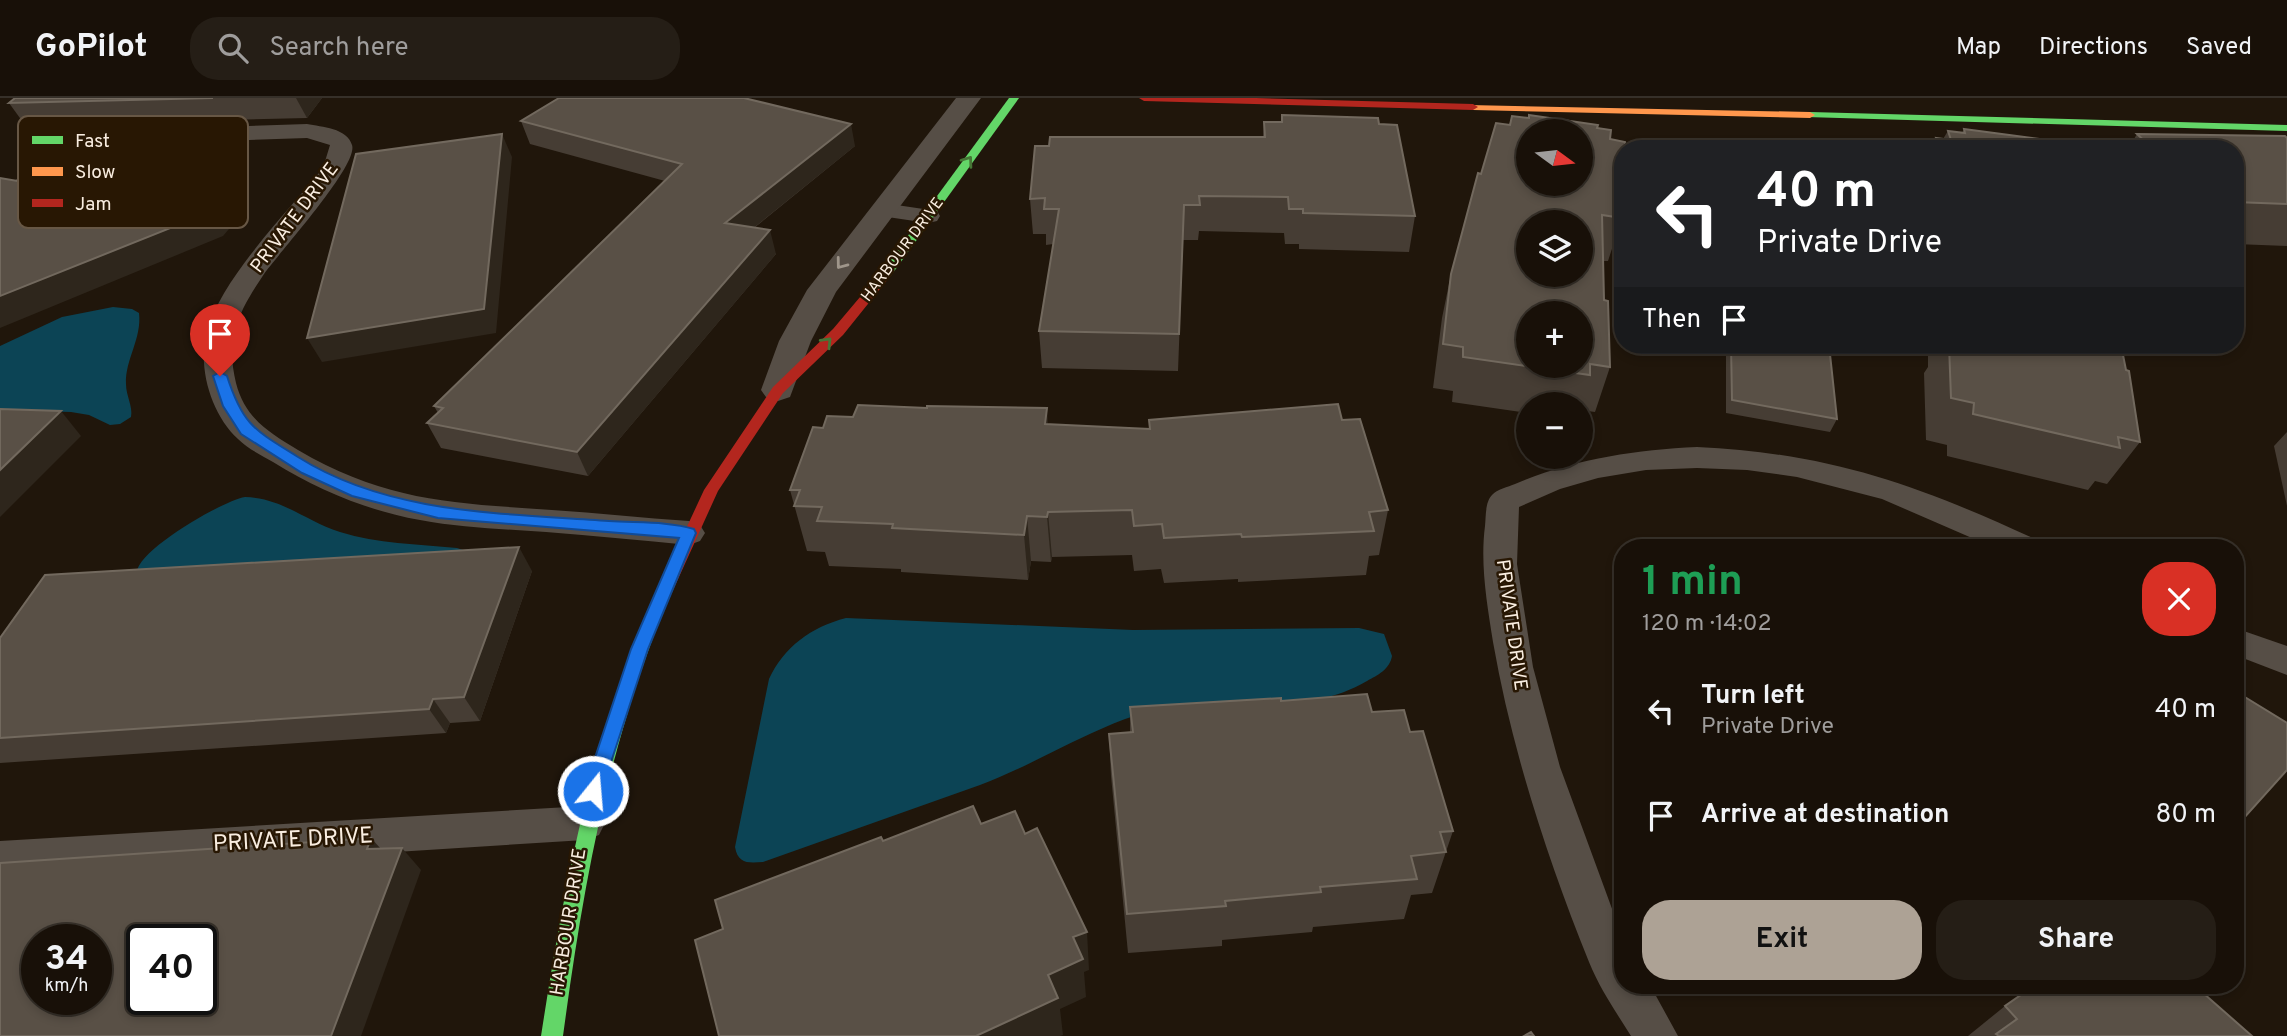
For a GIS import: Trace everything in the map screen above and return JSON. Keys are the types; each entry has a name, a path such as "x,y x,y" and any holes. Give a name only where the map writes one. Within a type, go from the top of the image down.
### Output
{"street":[{"name":"HARBOUR DRIVE","path":"778,390 795,341 809,312 835,271 969,98"},
{"name":"HARBOUR DRIVE","path":"552,1036 585,823 626,687 689,533 711,490 778,390 856,311 1014,98"},
{"path":"1144,98 2287,128"}],"lane":[{"name":"PRIVATE DRIVE","path":"248,133 307,131 336,138 341,141 342,149 334,170 238,294 221,331 218,354 220,376 230,406 246,430 317,474 358,492 408,507 465,516 689,533"},
{"name":"PRIVATE DRIVE","path":"0,198 18,188"},
{"path":"883,210 928,216"},
{"name":"PRIVATE DRIVE","path":"1614,964 1556,816 1523,702 1500,565 1504,501 1575,472 1613,464 1693,457 1737,459 1831,474 1872,484 1923,502 2005,539"},
{"path":"2244,644 2287,661"},
{"name":"PRIVATE DRIVE","path":"0,859 585,823"},
{"name":"PRIVATE DRIVE","path":"1630,994 1656,1036"}],"water":[{"path":"113,307 132,309 139,313 138,332 126,375 131,417 120,424 110,425 89,415 71,412 0,410 0,346 62,317"},
{"path":"245,497 271,501 327,527 354,536 457,548 464,553 137,572 151,552 183,528 219,507"},
{"path":"846,618 1133,630 1359,628 1384,634 1392,656 1389,665 1379,674 1347,691 1327,697 1288,702 1205,702 1145,712 1117,722 980,785 763,862 744,861 736,853 735,847 769,679 782,657 800,640 821,627"}],"building":[{"path":"15,98 213,98 9,103"},
{"path":"559,98 744,98 851,124 725,223 770,230 577,452 427,423 443,408 434,406 682,164 521,121"},
{"path":"1282,115 1378,118 1379,124 1397,125 1415,216 1303,213 1303,209 1289,209 1288,197 1199,196 1200,205 1184,205 1179,334 1039,331 1059,209 1044,209 1045,198 1030,199 1035,146 1049,146 1050,137 1265,137 1264,122 1282,122"},
{"path":"1529,115 1557,119 1516,119 1516,196 1593,196 1593,124 1598,125 1597,128 1611,130 1610,139 1615,140 1614,217 1602,215 1604,300 1608,301 1610,367 1593,364 1593,301 1516,301 1516,365 1463,357 1463,347 1443,344 1451,274 1478,173 1481,174 1496,123 1510,125 1512,116 1529,118"},
{"path":"1964,129 2048,140 1951,140 1948,131 1965,133"},
{"path":"502,134 484,309 307,338 356,154"},
{"path":"2137,134 2285,136 2287,204 2244,202 2244,140 2143,140"},
{"path":"0,178 18,181 18,228 170,228 0,296"},
{"path":"1731,354 1830,354 1837,419 1732,400"},
{"path":"1949,354 2123,354 2126,370 2129,371 2140,442 2118,437 2120,448 1973,414 1974,403 1951,398"},
{"path":"1338,404 1342,420 1360,419 1388,510 1369,512 1374,531 1164,538 1162,524 1134,526 1132,510 1048,512 1047,517 1027,516 1024,535 892,528 893,524 817,521 822,507 794,506 800,490 790,490 813,427 823,428 827,416 853,417 858,405 1047,408 1045,424 1150,429 1149,420"},
{"path":"0,409 61,411 0,470"},
{"path":"519,547 464,697 433,699 429,709 0,738 0,638 45,575"},
{"path":"1367,694 1372,712 1404,710 1410,732 1423,731 1453,831 1440,832 1446,852 1411,856 1417,879 1320,887 1321,892 1225,901 1226,906 1127,914 1109,734 1133,732 1130,707 1281,698 1281,701"},
{"path":"2244,697 2287,723 2287,770 2244,818"},
{"path":"973,806 981,824 1015,811 1025,834 1037,828 1087,932 1073,937 1083,959 1048,975 1058,998 976,1036 719,1036 695,940 723,929 715,900 881,837 883,841"},
{"path":"371,838 367,849 402,848 331,1036 0,1036 0,863"},
{"path":"2022,994 2204,994 2252,1036 1999,1036 1996,1034 2017,1019 2005,1006"}],"traffic: fast":[{"path":"886,274 1014,98"},
{"path":"1810,115 2287,128"},
{"path":"552,1036 577,875 600,771 632,669 653,617"}],"traffic: slow":[{"path":"1473,107 1810,115"}],"traffic: jam":[{"path":"1144,98 1473,107"},
{"path":"653,617 711,490 778,390 838,332 886,274"}],"route":[{"path":"220,376 230,406 246,430 307,469 358,492 438,513 689,533 640,649 593,791"}]}
